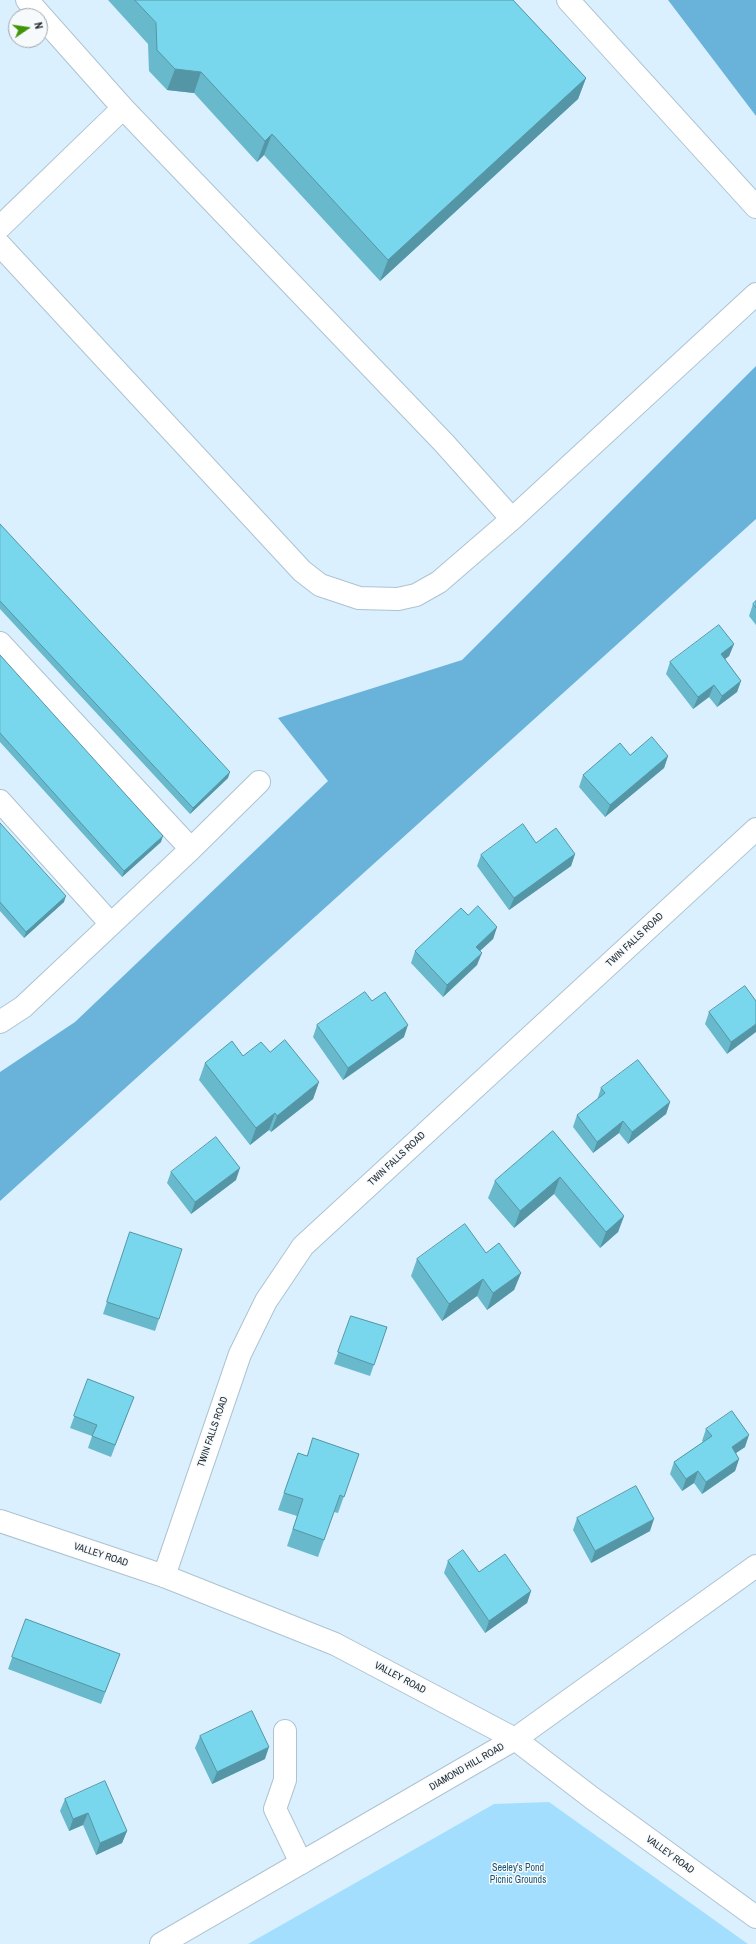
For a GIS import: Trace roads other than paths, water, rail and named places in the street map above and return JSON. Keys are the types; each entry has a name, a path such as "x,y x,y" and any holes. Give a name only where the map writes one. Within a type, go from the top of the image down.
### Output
{"main road":[{"path":"27,0 124,108 444,443 512,519"},
{"path":"568,0 756,207"},
{"path":"0,227 124,108"},
{"path":"0,245 302,571 320,585 359,598 398,599 416,595 452,572 512,519 756,294"},
{"path":"0,643 191,849"},
{"path":"0,1022 23,1007 260,782"},
{"path":"0,801 111,924"},
{"name":"TWIN FALLS ROAD","path":"164,1576 240,1354 266,1301 302,1246 756,829"},
{"name":"VALLEY ROAD","path":"3,1522 164,1576 335,1644 515,1739 592,1798 756,1917"},
{"name":"DIAMOND HILL ROAD","path":"161,1944 515,1739 756,1566"},
{"path":"285,1731 285,1780 276,1809 301,1863"}],"park label":[{"name":"Seeley's Pond Picnic Grounds","path":"518,1874"}]}
